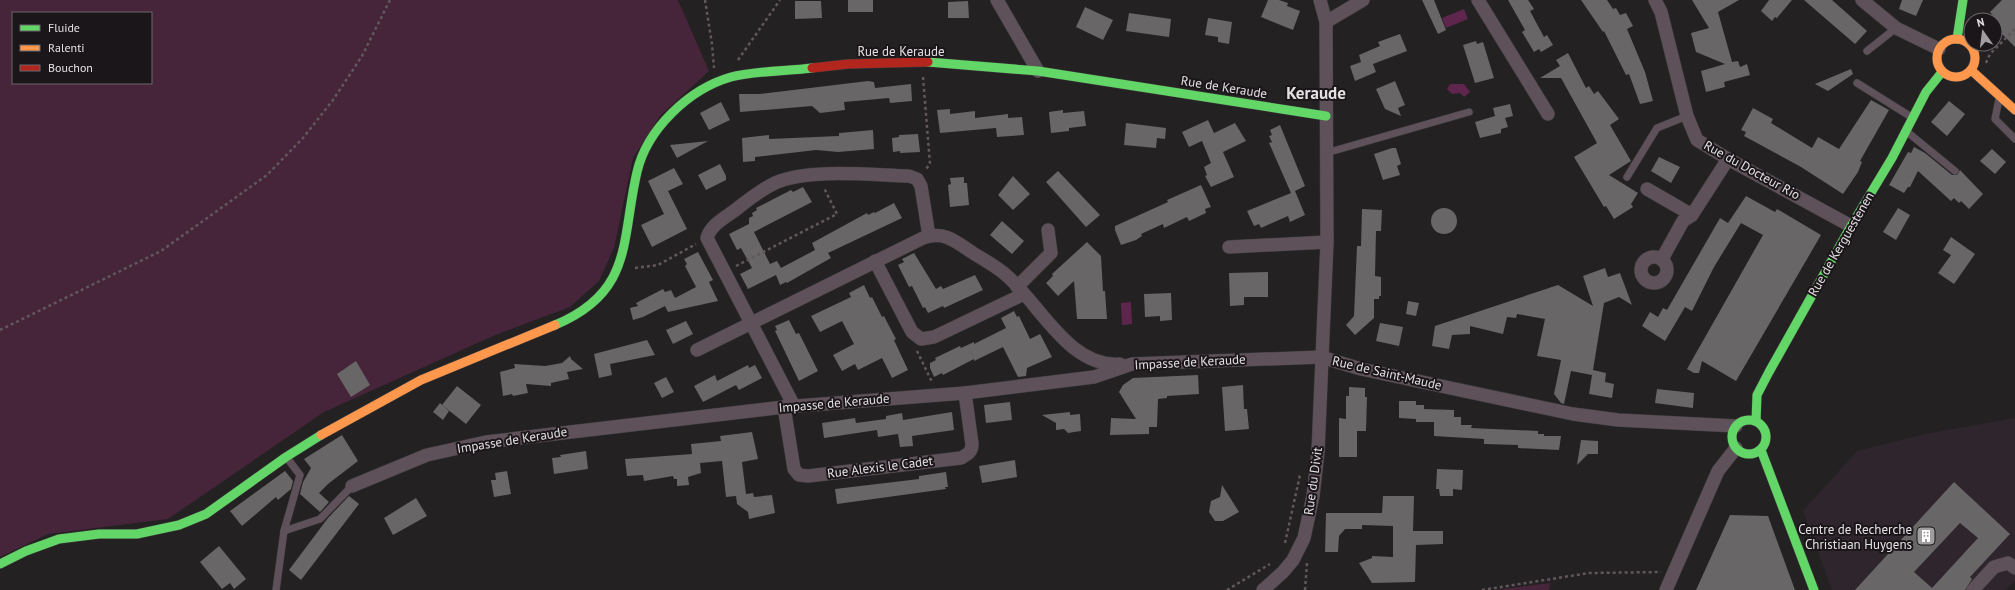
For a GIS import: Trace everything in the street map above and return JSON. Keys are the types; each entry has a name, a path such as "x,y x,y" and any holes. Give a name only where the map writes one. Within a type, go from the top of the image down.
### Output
{"street":[{"path":"997,0 1038,71"},
{"name":"Rue de Saint-Maude","path":"1320,0 1326,22 1327,242 1321,357 1361,369 1573,414 1618,420 1736,426"},
{"path":"1326,22 1363,0"},
{"path":"1478,0 1548,114"},
{"name":"Rue du Docteur Rio","path":"1655,0 1661,12 1687,116 1697,140 1728,159 1851,226"},
{"path":"1862,0 1896,28 1939,49"},
{"path":"1957,39 1962,0"},
{"path":"1957,39 1968,44 1974,53 1974,65 1971,70 1960,77 1954,78 1942,72 1937,61 1939,49 1946,42 1957,39"},
{"name":"Rue de Keraude","path":"0,564 26,551 59,539 99,534 137,534 179,525 206,514 286,457 337,425 421,380 566,320 583,309 608,285 617,270 623,254 636,175 650,142 663,120 685,99 715,82 732,77 848,64 922,62 1038,71 1326,116"},
{"path":"1971,70 2015,110"},
{"name":"Rue de Kerguestenen","path":"1756,421 1757,395 1769,372 1906,131 1926,92 1942,72"},
{"path":"1662,259 1683,221 1692,215 1728,159"},
{"path":"707,238 709,233 722,220 769,186 785,180 817,174 908,176 917,179 921,186 929,236"},
{"path":"1647,189 1692,215"},
{"path":"875,262 912,332 921,339 934,337 1020,290 1051,254 1048,230"},
{"path":"697,350 929,236 940,235 952,239 1006,275 1068,342 1086,357 1107,365 1132,364"},
{"name":"Rue Alexis le Cadet","path":"707,238 751,323 789,407 794,469 799,475 808,476 961,458 971,451 972,444 965,393"},
{"path":"1229,247 1327,242"},
{"name":"Impasse de Keraude","path":"352,486 427,454 486,442 789,407 965,393 1094,377 1132,364 1321,357"},
{"name":"Rue du Divit","path":"1263,590 1283,572 1293,560 1304,538 1313,496 1318,452 1321,357"},
{"path":"1745,420 1756,421 1764,428 1766,440 1761,450 1751,454 1746,454 1736,448 1732,437 1736,426 1745,420"},
{"path":"1666,590 1718,471 1736,448"},
{"path":"1761,450 1814,590"},
{"path":"1973,590 1994,568 2008,563 2015,568"}],"lane":[{"path":"1866,51 1896,28"},
{"path":"1857,83 1913,118"},
{"path":"2000,97 1995,119 2015,139"},
{"path":"1326,153 1469,112"},
{"path":"1627,177 1657,128 1687,116"},
{"path":"1906,131 1955,171"},
{"path":"276,590 284,531 300,475 286,457"},
{"path":"284,531 320,520 352,486"}],"path":[{"path":"0,330 161,251 267,175 303,138 333,100 362,56 390,0"},
{"path":"705,0 712,44 715,82"},
{"path":"732,77 735,65 780,0"},
{"path":"1980,78 1990,54 2015,30"},
{"path":"917,179 930,164 922,62"},
{"path":"725,272 837,214 817,174"},
{"path":"617,270 658,265 707,238"},
{"path":"921,339 916,352 939,395"},
{"path":"1284,549 1302,468"},
{"path":"1227,590 1276,560"},
{"path":"1482,590 1590,573 1648,571 1674,572"}],"shaded area":[{"path":"0,0 678,0 709,71 660,116 633,158 614,248 599,281 570,307 493,336 324,412 168,519 48,534 0,557"},
{"path":"1464,9 1468,19 1446,28 1442,18"},
{"path":"1450,84 1464,84 1470,92 1464,97 1460,93 1452,94 1447,89"},
{"path":"1131,302 1132,324 1122,325 1121,303"},
{"path":"2015,418 2015,581 2005,590 1832,590 1803,511 1857,451 1930,433"},
{"path":"1550,583 1549,590 1496,590"}],"building":[{"path":"848,0 873,0 873,12 848,12"},
{"path":"1268,0 1279,0 1288,3 1287,6 1300,11 1293,30 1261,17"},
{"path":"1422,0 1434,0 1446,30 1438,34"},
{"path":"1508,0 1528,0 1534,9 1530,11 1544,37 1547,35 1553,45 1541,52 1539,49 1534,52 1522,32 1525,30"},
{"path":"1581,0 1607,0 1613,9 1616,8 1620,15 1626,13 1633,26 1627,29 1645,72 1653,101 1640,104 1629,74 1626,75 1604,31 1603,32"},
{"path":"1692,0 1739,0 1718,12 1732,62 1738,61 1740,67 1747,64 1750,75 1724,82 1725,87 1706,92 1701,71 1725,64 1696,52 1691,33 1709,28"},
{"path":"1769,0 1792,0 1777,18 1775,17 1772,21 1761,11"},
{"path":"1804,0 1832,0 1867,31 1855,44"},
{"path":"1902,0 1923,0 1916,16 1899,9"},
{"path":"2002,0 2015,0 2015,47 2003,35 2003,12 1990,12"},
{"path":"795,1 821,1 822,18 795,19"},
{"path":"968,1 969,18 948,18 948,2"},
{"path":"1085,7 1113,20 1103,40 1076,27"},
{"path":"1129,13 1171,19 1169,37 1126,31"},
{"path":"1208,18 1232,22 1229,44 1218,42 1218,37 1205,35"},
{"path":"1400,34 1407,51 1373,64 1376,72 1355,81 1350,66 1361,62 1359,55 1380,46 1378,42"},
{"path":"1476,41 1477,44 1483,42 1494,78 1475,83 1463,45"},
{"path":"1568,53 1586,88 1589,86 1594,94 1598,91 1619,119 1610,125 1631,161 1609,175 1638,193 1631,204 1633,207 1614,219 1606,206 1604,207 1574,157 1597,143 1561,78 1540,78 1560,66 1556,60"},
{"path":"1851,69 1853,74 1828,91 1815,84"},
{"path":"868,81 874,82 875,88 911,84 912,101 890,103 889,98 844,102 845,110 820,113 812,106 740,112 739,94 759,94"},
{"path":"1395,81 1405,105 1398,108 1401,116 1385,109 1376,89"},
{"path":"1871,100 1889,110 1860,161 1862,162 1858,172 1843,194 1801,167 1744,136 1746,132 1741,130 1753,108 1773,119 1771,123 1812,148 1818,137 1839,149"},
{"path":"1949,101 1965,114 1947,136 1931,122"},
{"path":"721,102 730,120 709,130 700,113"},
{"path":"1510,104 1513,116 1505,118 1508,127 1501,129 1501,133 1480,138 1475,122 1495,116 1493,108"},
{"path":"950,109 950,114 975,111 975,118 1008,114 1008,118 1022,117 1024,135 997,137 996,128 940,133 937,110"},
{"path":"1063,110 1063,113 1084,111 1086,126 1069,128 1069,131 1051,133 1049,112"},
{"path":"1208,120 1214,133 1235,123 1246,141 1223,152 1234,177 1211,187 1205,176 1207,175 1204,167 1211,163 1202,141 1189,147 1182,132"},
{"path":"1126,123 1166,128 1165,139 1157,138 1156,148 1124,145"},
{"path":"1280,125 1305,186 1295,191 1305,215 1290,222 1288,216 1261,228 1259,224 1254,226 1247,211 1291,193 1269,143 1272,142 1269,136 1272,135 1270,130"},
{"path":"873,130 874,149 838,152 816,150 755,157 755,161 743,162 742,138 769,135 769,139 839,136 839,133"},
{"path":"918,134 920,152 893,152 892,138 899,137 899,135"},
{"path":"708,141 677,158 670,145"},
{"path":"1914,147 1925,153 1952,175 1957,175 1960,170 1983,194 1969,209 1961,201 1959,203 1954,198 1951,201 1918,171 1910,187 1908,187 1904,193 1889,185 1908,152 1911,153"},
{"path":"1396,148 1401,164 1397,166 1400,175 1383,180 1374,154"},
{"path":"1992,149 2006,162 1995,174 1980,161"},
{"path":"1659,157 1680,167 1671,183 1651,171"},
{"path":"720,164 726,176 726,180 706,190 698,175"},
{"path":"674,168 683,184 668,191 687,229 652,247 641,225 664,214 648,181"},
{"path":"1058,171 1100,215 1086,227 1046,182"},
{"path":"1013,176 1030,194 1013,210 998,195"},
{"path":"964,177 964,183 967,183 969,205 950,207 948,185 951,184 950,178"},
{"path":"1201,185 1211,207 1205,209 1206,213 1189,221 1187,217 1164,228 1163,224 1141,234 1142,236 1136,240 1121,245 1115,230 1115,226"},
{"path":"803,187 812,202 754,232 770,264 777,261 781,268 815,250 812,243 867,213 868,215 874,212 875,213 894,203 902,218 828,253 831,258 787,283 786,282 780,285 776,275 748,289 740,274 752,268 741,248 737,250 729,234 749,224 749,218 753,216 752,213 757,210 756,208 791,190 793,192"},
{"path":"1746,196 1775,212 1777,209 1821,235 1736,381 1702,361 1699,373 1694,373 1687,369 1763,235 1741,223 1714,267 1692,311 1685,307 1665,341 1642,326 1650,312 1658,317 1663,308 1667,310 1720,218 1728,223"},
{"path":"1444,208 1453,212 1457,221 1453,230 1444,234 1435,230 1431,221 1435,212"},
{"path":"1898,208 1910,215 1896,240 1883,232"},
{"path":"1362,209 1382,210 1381,231 1376,231 1375,276 1381,277 1381,296 1379,296 1379,299 1374,299 1374,318 1355,335 1346,325 1354,316 1357,246 1361,246"},
{"path":"1002,221 1024,241 1012,254 990,235"},
{"path":"1951,237 1975,254 1954,284 1938,273 1951,255 1943,250"},
{"path":"1087,242 1101,256 1103,291 1105,291 1107,319 1077,319 1074,281 1058,296 1046,283 1053,276 1052,274"},
{"path":"698,252 713,280 709,282 718,301 668,312 665,306 643,317 633,320 630,308 638,306 636,303 663,289 665,292 671,290 675,298 696,287 685,266 687,264 684,259"},
{"path":"914,253 936,289 941,286 943,289 975,275 983,290 944,308 943,306 928,313 925,307 923,308 912,286 909,287 898,265 904,262 902,259"},
{"path":"1605,268 1608,277 1620,273 1632,305 1619,297 1604,303 1593,370 1606,373 1605,382 1614,384 1612,398 1589,394 1592,375 1571,371 1564,404 1561,403 1554,394 1561,360 1537,356 1545,319 1517,314 1516,318 1507,317 1503,334 1470,326 1470,334 1452,335 1449,349 1432,346 1435,326 1558,285 1593,306 1583,276"},
{"path":"1268,272 1268,297 1244,297 1244,305 1230,306 1229,273"},
{"path":"864,285 870,298 872,297 882,317 884,316 896,339 894,340 908,370 892,378 882,358 858,370 855,364 842,371 833,355 854,344 842,321 820,332 811,316 851,297 849,293"},
{"path":"1171,293 1172,320 1160,321 1160,316 1145,317 1144,294"},
{"path":"1408,301 1419,303 1416,316 1406,314"},
{"path":"1014,311 1017,317 1019,316 1030,339 1040,334 1052,357 1027,368 1026,376 1018,377 1003,347 974,361 974,359 943,375 942,373 934,377 930,368 930,363 936,360 935,358 960,346 961,348 974,342 974,344 1006,328 1001,318"},
{"path":"789,320 796,334 799,333 818,371 799,381 775,331 777,330 775,326"},
{"path":"686,321 693,334 673,344 666,330"},
{"path":"1380,323 1403,327 1399,346 1376,341"},
{"path":"647,340 655,355 610,364 612,375 599,378 594,354"},
{"path":"570,356 571,359 583,369 567,372 569,379 551,383 551,386 526,384 528,393 503,396 500,372 515,368 514,364 545,366 562,363"},
{"path":"356,361 370,385 351,397 337,374"},
{"path":"748,365 749,368 755,365 762,378 739,390 736,385 703,402 694,386 715,375 717,381"},
{"path":"1198,375 1199,394 1167,396 1167,398 1158,399 1157,427 1149,427 1149,434 1110,435 1111,418 1136,419 1119,392 1123,385 1133,378"},
{"path":"666,377 674,392 662,398 654,383"},
{"path":"1243,385 1244,409 1247,409 1249,429 1225,431 1222,387"},
{"path":"457,386 481,405 466,424 442,405"},
{"path":"1349,387 1365,388 1365,397 1367,397 1366,431 1357,431 1357,457 1339,457 1339,418 1346,419 1346,396 1349,396"},
{"path":"1657,389 1694,393 1693,408 1655,403"},
{"path":"1399,401 1416,401 1416,405 1424,405 1424,409 1454,410 1454,417 1461,417 1461,425 1472,425 1471,428 1538,431 1538,434 1544,434 1544,436 1561,436 1559,450 1518,448 1518,445 1484,444 1484,439 1434,436 1434,422 1416,422 1416,419 1399,418"},
{"path":"1010,402 1012,420 986,423 984,405"},
{"path":"440,403 449,411 443,420 433,412"},
{"path":"952,412 954,430 912,436 913,446 900,447 898,434 878,437 877,430 824,438 822,423 855,418 856,423 886,419 886,416 902,413 903,420"},
{"path":"1070,412 1070,415 1080,414 1081,431 1068,433 1064,429 1056,430 1056,423 1042,415"},
{"path":"752,432 758,459 742,462 746,494 753,493 754,497 772,495 775,513 749,519 748,512 737,504 736,496 726,497 722,461 700,463 701,473 688,477 689,485 677,486 677,479 674,479 673,476 644,481 643,475 627,476 625,459 692,454 691,444 721,441 720,436"},
{"path":"342,435 358,461 328,484 319,493 329,502 320,512 300,494 303,482 311,468 304,459"},
{"path":"1581,440 1598,441 1598,454 1588,454 1577,465"},
{"path":"586,451 588,469 554,474 552,458 561,457 560,455"},
{"path":"1015,460 1017,477 982,483 979,466"},
{"path":"1437,469 1463,470 1462,490 1453,489 1453,496 1440,496 1439,489 1436,489"},
{"path":"285,471 293,481 291,489 278,500 276,497 242,526 230,511"},
{"path":"507,471 511,494 494,497 491,480 496,480 495,473"},
{"path":"946,472 948,487 945,487 946,489 837,504 835,489 919,479 919,476"},
{"name":"Centre de Recherche Christiaan Huygens","path":"1954,482 2010,534 1970,577 1972,579 1965,590 1855,590","holes":["1960,523 1978,538 1932,588 1914,572"]},
{"path":"1222,485 1239,512 1223,521 1215,521 1209,512 1211,501 1220,497"},
{"path":"349,496 359,504 301,580 289,570 328,518"},
{"path":"1383,496 1414,496 1413,531 1443,531 1443,544 1416,545 1415,582 1372,583 1359,563 1372,558 1372,556 1393,557 1393,526 1362,525 1362,529 1345,529 1339,536 1338,552 1325,552 1326,513 1382,513"},
{"path":"416,498 427,516 393,535 384,518"},
{"path":"1730,515 1768,516 1795,590 1696,590"},
{"path":"219,546 246,579 234,589 230,583 222,589 200,562"}],"traffic: fast":[{"path":"1957,39 1963,0"},
{"path":"928,62 1038,71 1326,116"},
{"path":"555,325 581,312 599,297 611,280 620,262 625,242 637,172 642,156 660,126 672,113 685,101 700,91 731,77 760,72 812,68"},
{"path":"1756,421 1757,395 1769,372 1851,226 1892,158 1926,92 1942,72"},
{"path":"1752,420 1761,425 1765,430 1766,437 1765,444 1761,449 1756,453 1746,454 1742,453 1733,444 1732,434 1733,430 1742,421 1752,420"},
{"path":"0,564 26,551 59,539 99,534 137,534 179,525 206,514 286,457 321,435"},
{"path":"1761,450 1814,590"}],"traffic: slow":[{"path":"1952,39 1960,39 1967,42 1972,47 1975,58 1972,69 1967,74 1960,77 1952,77 1945,74 1940,69 1937,62 1937,54 1940,47 1945,42 1952,39"},
{"path":"1971,70 2015,110"},
{"path":"321,435 421,380 555,325"}],"traffic: jam":[{"path":"812,68 848,64 928,62"}],"place":[{"name":"Centre de Recherche Christiaan Huygens","path":"1926,536"}],"district":[{"name":"Keraude","path":"1316,93"}]}
